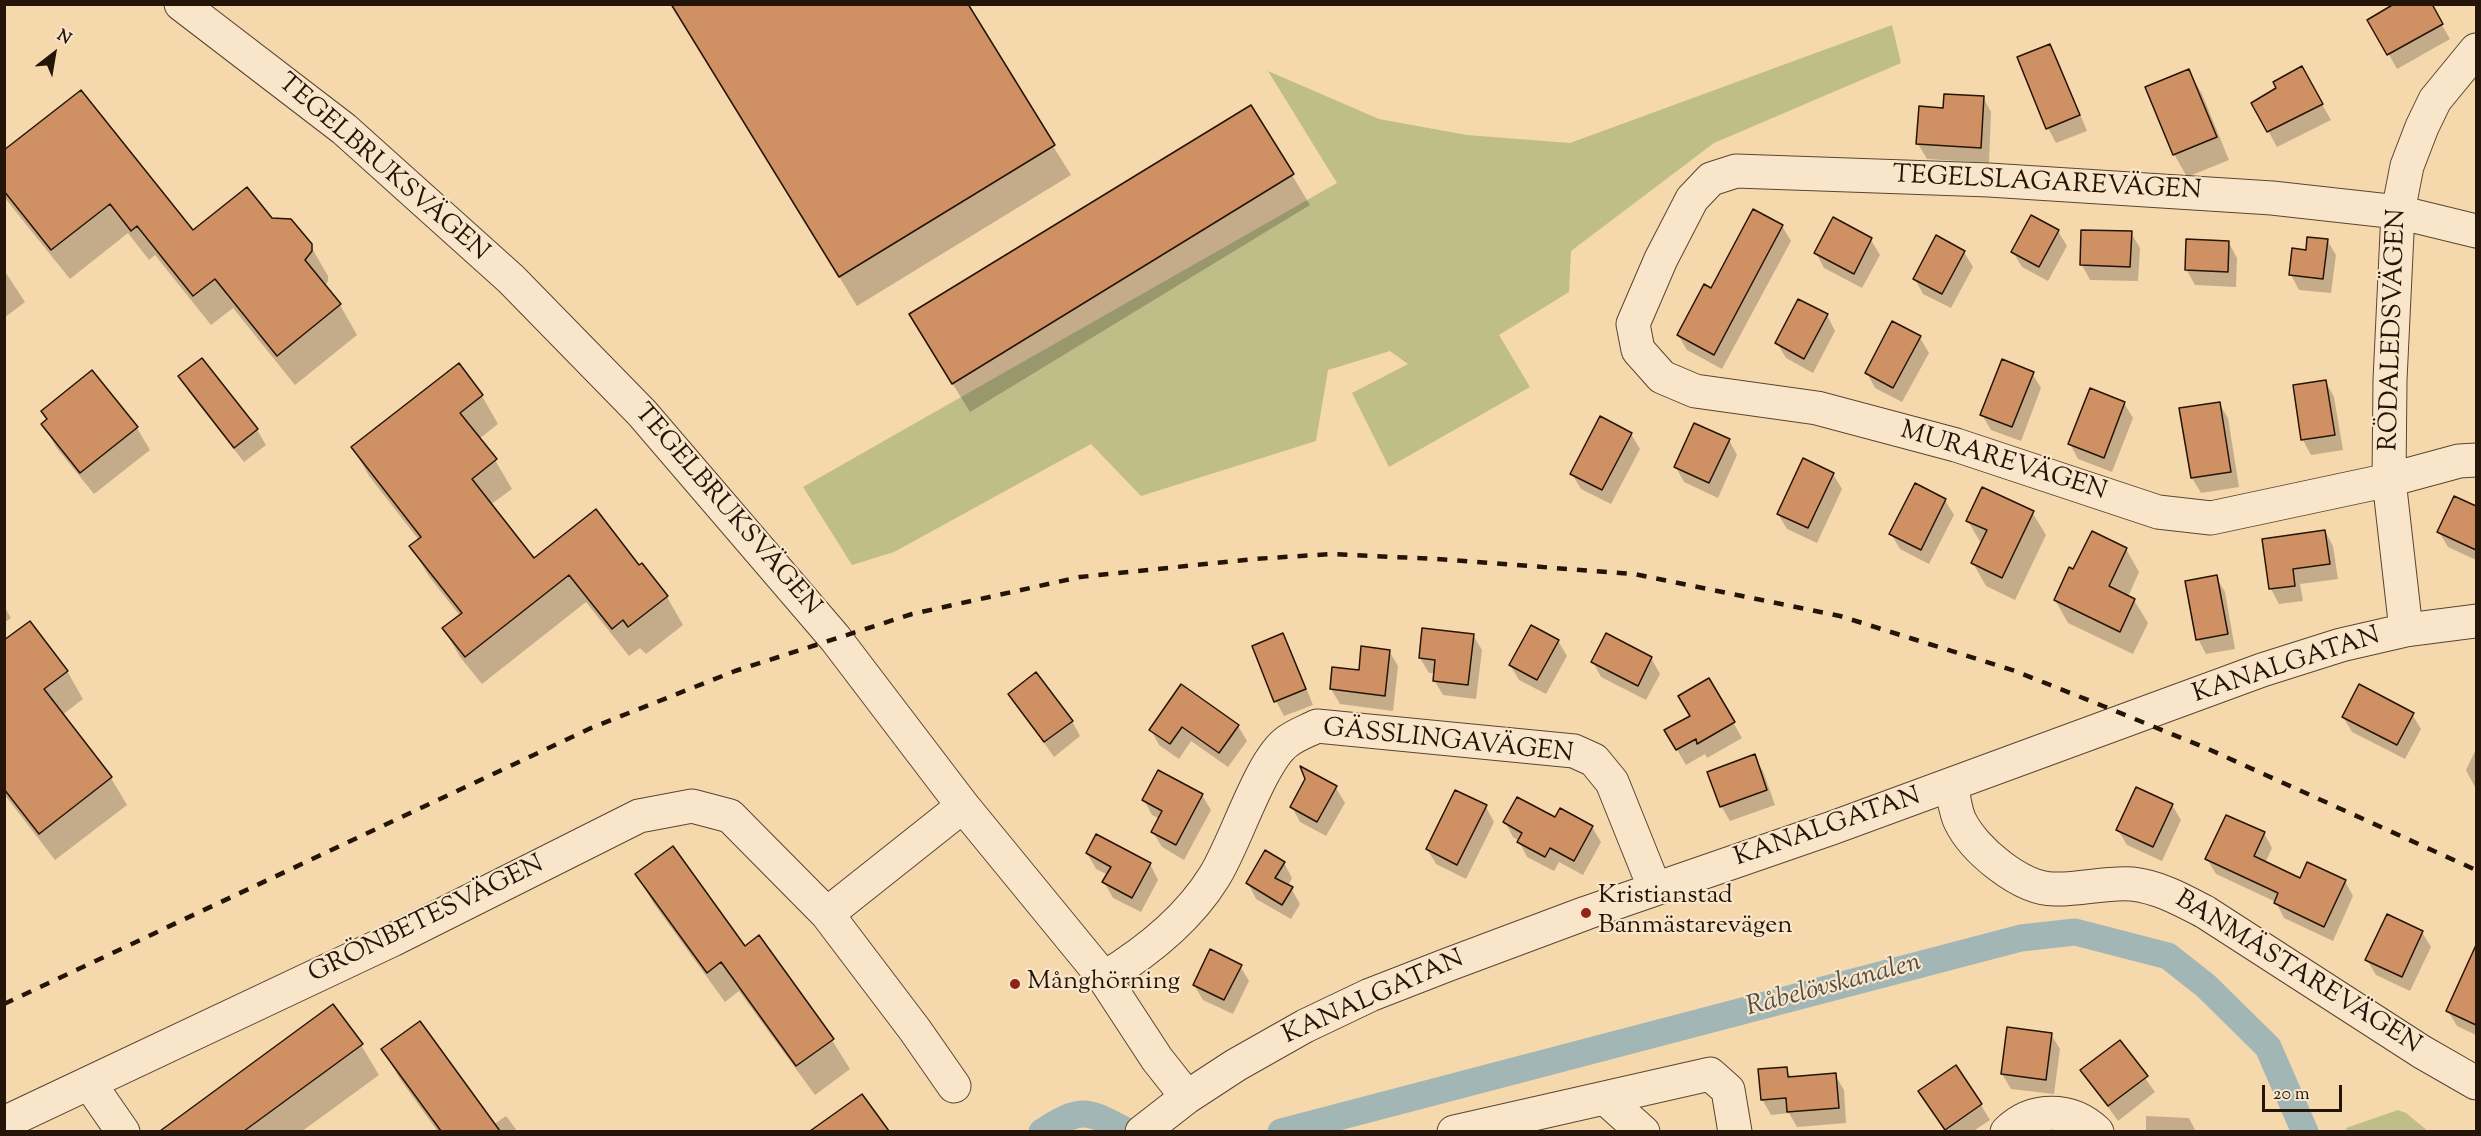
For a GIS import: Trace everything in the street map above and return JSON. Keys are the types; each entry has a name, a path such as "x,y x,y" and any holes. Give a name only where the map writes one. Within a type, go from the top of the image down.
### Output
{"street":[{"name":"TEGELBRUKSVÄGEN","path":"181,4 344,129 511,279 642,413 836,638 963,806 1104,978 1156,1059 1164,1115"},
{"name":"RÖDALEDSVÄGEN","path":"2406,630 2389,480 2390,380 2398,212 2407,166 2435,100 2476,50"},
{"name":"TEGELSLAGAREVÄGEN","path":"1661,259 1692,199 1711,179 1736,171 1989,180 2225,195 2398,212 2476,231"},
{"name":"MURAREVÄGEN","path":"1661,259 1633,324 1638,350 1662,377 1695,391 1817,408 1956,445 2158,513 2211,518 2389,480 2459,461 2476,460"},
{"name":"KANALGATAN","path":"1164,1115 1236,1065 1305,1026 1370,995 1655,889 1951,785 2262,670 2341,645 2406,630 2476,621"},
{"name":"GÄSSLINGAVÄGEN","path":"1104,978 1120,968 1191,909 1215,876 1269,765 1287,742 1317,726 1574,751 1594,760 1612,782 1655,889"},
{"name":"BANMÄSTAREVÄGEN","path":"1951,785 1959,820 1968,834 1999,866 2015,878 2034,886 2054,890 2103,884 2133,884 2173,895 2205,912 2422,1052 2476,1083"},
{"name":"GRÖNBETESVÄGEN","path":"4,1123 392,940 639,816 692,806 730,816 827,914 915,1030 954,1086"},
{"path":"827,914 963,806"},
{"path":"1454,1131 1710,1074 1728,1090 1735,1131"},
{"path":"89,1083 123,1131"},
{"path":"1605,1098 1643,1131"},
{"path":"2007,1131 2026,1118 2047,1113 2067,1114 2097,1131"}],"shaded area":[{"path":"1892,25 1901,63 1714,143 1571,251 1569,292 1499,335 1530,387 1389,467 1352,393 1408,364 1390,351 1328,370 1316,441 1141,496 1091,444 894,552 852,565 803,487 1337,183 1268,71 1379,119 1467,135 1570,143"},
{"path":"2398,1110 2406,1113 2428,1131 2347,1132 2346,1128"}],"building":[{"path":"671,4 968,4 1055,145 839,277"},
{"path":"2394,4 2432,4 2443,24 2387,55 2367,20"},
{"path":"2050,44 2080,115 2046,129 2017,57"},
{"path":"2302,66 2323,104 2267,132 2251,103 2276,88 2273,82"},
{"path":"2189,69 2217,137 2173,155 2145,87"},
{"path":"81,90 193,230 247,187 272,218 291,219 312,244 312,251 305,260 341,304 277,356 215,279 193,296 137,226 131,231 110,204 51,250 4,191 4,150"},
{"path":"1944,94 1984,96 1981,148 1916,144 1919,106 1943,108"},
{"path":"1251,105 1294,174 952,384 909,314"},
{"path":"1753,209 1783,225 1714,355 1677,335 1704,284 1711,288"},
{"path":"2031,215 2059,230 2039,267 2011,252"},
{"path":"1833,217 1872,238 1854,274 1814,253"},
{"path":"2081,230 2132,231 2130,267 2080,265"},
{"path":"1936,235 1965,251 1942,294 1913,279"},
{"path":"2307,237 2328,239 2323,279 2289,275 2292,248 2306,250"},
{"path":"2186,239 2229,241 2228,272 2185,270"},
{"path":"1798,299 1828,314 1804,359 1775,343"},
{"path":"1892,321 1921,336 1893,388 1865,373"},
{"path":"202,358 258,429 234,448 178,376"},
{"path":"2002,359 2034,372 2012,427 1980,415"},
{"path":"459,363 483,395 460,413 497,459 472,479 534,558 596,509 639,565 642,563 668,596 628,627 623,620 612,629 569,575 465,657 442,628 462,613 409,546 421,537 351,447"},
{"path":"92,370 138,427 80,473 41,424 47,419 41,411"},
{"path":"2326,380 2335,435 2301,440 2293,385"},
{"path":"2090,388 2125,402 2104,458 2068,444"},
{"path":"2220,402 2231,472 2191,478 2179,408"},
{"path":"1600,416 1632,433 1602,490 1570,474"},
{"path":"1694,423 1730,439 1709,483 1674,467"},
{"path":"1803,458 1834,473 1808,528 1777,514"},
{"path":"1915,483 1946,499 1921,550 1889,534"},
{"path":"1982,487 2034,511 2002,578 1971,563 1987,530 1966,521"},
{"path":"2454,496 2476,506 2476,550 2437,532"},
{"path":"2325,530 2330,564 2293,569 2295,586 2269,589 2262,539"},
{"path":"2092,531 2127,548 2109,586 2135,599 2120,632 2054,600 2069,567 2073,569"},
{"path":"2217,575 2228,634 2196,640 2185,581"},
{"path":"30,621 68,671 44,689 112,777 39,834 4,789 4,640"},
{"path":"1531,625 1559,640 1537,680 1509,665"},
{"path":"1422,628 1474,634 1468,685 1433,681 1435,660 1419,658"},
{"path":"1283,633 1306,689 1274,702 1252,646"},
{"path":"1606,633 1652,657 1638,686 1591,662"},
{"path":"1361,646 1390,650 1385,696 1330,689 1332,667 1359,670"},
{"path":"1036,672 1073,721 1044,742 1008,694"},
{"path":"1709,678 1735,722 1697,744 1696,739 1676,750 1664,730 1690,716 1678,696"},
{"path":"1181,684 1239,725 1219,753 1182,727 1170,744 1149,730"},
{"path":"2359,684 2414,713 2397,745 2342,717"},
{"path":"1755,754 1767,790 1720,807 1707,772"},
{"path":"1300,766 1337,786 1317,822 1290,807 1305,779"},
{"path":"1158,770 1203,794 1176,845 1151,832 1162,811 1142,800"},
{"path":"2136,787 2173,804 2153,847 2116,830"},
{"path":"1455,790 1487,805 1457,865 1426,849"},
{"path":"1517,797 1555,817 1560,808 1593,826 1574,861 1550,848 1545,857 1517,842 1522,833 1503,822"},
{"path":"2226,815 2265,832 2254,856 2300,878 2307,862 2346,880 2324,927 2274,903 2278,893 2205,859"},
{"path":"1096,834 1151,863 1132,898 1102,882 1111,867 1086,853"},
{"path":"673,846 745,946 759,935 834,1039 796,1066 721,962 707,973 635,874"},
{"path":"1265,850 1285,862 1275,878 1293,887 1282,905 1246,883"},
{"path":"2387,914 2423,931 2402,977 2365,960"},
{"path":"2476,945 2476,1025 2446,1011"},
{"path":"1210,949 1242,965 1224,1000 1193,985"},
{"path":"333,1004 363,1044 244,1131 160,1131"},
{"path":"420,1021 500,1131 441,1131 381,1049"},
{"path":"2007,1027 2052,1033 2046,1080 2001,1074"},
{"path":"2120,1040 2148,1076 2108,1106 2080,1070"},
{"path":"1956,1065 1982,1104 1945,1130 1918,1091"},
{"path":"1787,1067 1788,1077 1836,1073 1839,1108 1787,1112 1786,1098 1761,1100 1758,1069"},
{"path":"862,1094 889,1131 810,1131"}],"waterway":[{"name":"Råbelövskanalen","path":"1281,1132 2021,938 2075,932 2168,956 2206,986 2268,1047 2305,1132"},
{"name":"Råbelövskanalen","path":"1042,1132 1067,1118 1085,1114 1103,1119 1128,1132"}],"railway":[{"path":"4,1004 591,728 735,671 912,614 1080,577 1254,559 1331,554 1437,559 1634,574 1840,616 2015,671 2103,706 2206,748 2476,870"}],"place":[{"name":"Kristianstad Banmästarevägen","path":"1586,913"},
{"name":"Månghörning","path":"1015,984"}]}
